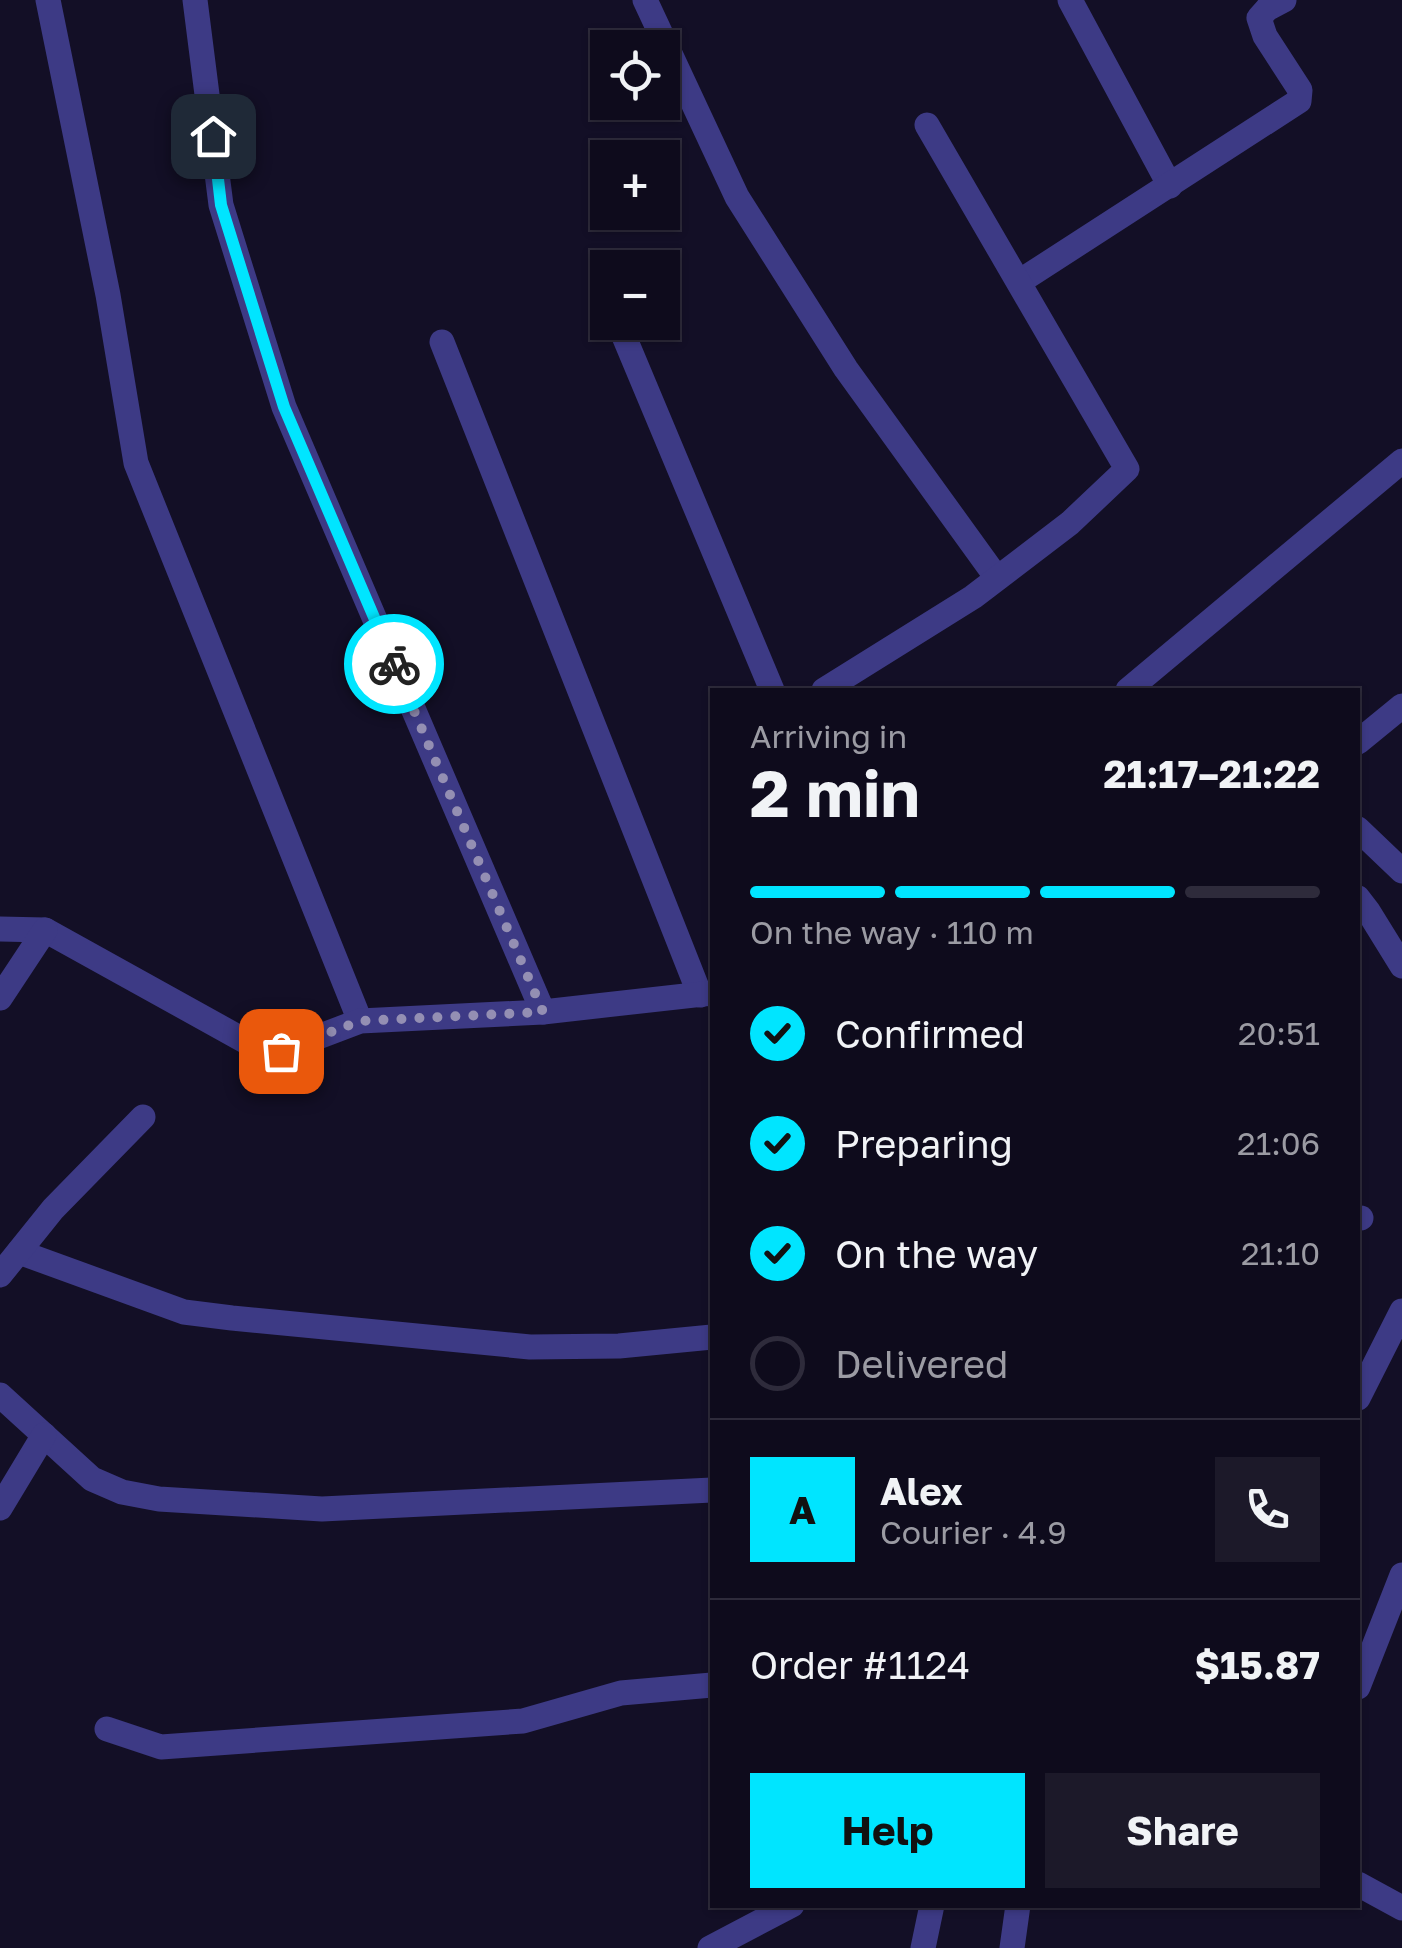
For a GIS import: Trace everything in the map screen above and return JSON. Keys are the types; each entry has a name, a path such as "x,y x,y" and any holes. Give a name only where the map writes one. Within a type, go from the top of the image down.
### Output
{"street":[{"path":"48,0 108,295 136,463 360,1021"},
{"path":"196,0 221,205 284,407 543,1012"},
{"path":"646,0 737,197 846,370 997,578"},
{"path":"1070,0 1170,186"},
{"path":"1018,282 1300,101 1300,90 1265,36 1260,18 1284,0"},
{"path":"827,688 973,598 1070,523 1127,469 928,125"},
{"path":"626,340 771,688"},
{"path":"0,926 45,930 256,1048 281,1051 360,1021 543,1012 706,994 442,342"},
{"path":"1130,688 1402,461"},
{"path":"1360,740 1402,706"},
{"path":"1360,831 1402,872"},
{"path":"1360,901 1402,966"},
{"path":"0,998 45,930"},
{"path":"0,1275 53,1210 142,1117"},
{"path":"19,1252 184,1312 232,1318 530,1347 619,1346 710,1337"},
{"path":"1360,1394 1402,1311"},
{"path":"0,1395 92,1479 122,1492 159,1499 322,1509 710,1490"},
{"path":"0,1508 44,1435"},
{"path":"1360,1683 1402,1575"},
{"path":"107,1729 161,1747 524,1721 621,1693 710,1685"},
{"path":"1360,1885 1402,1907"},
{"path":"710,1948 786,1908"},
{"path":"923,1948 931,1908"},
{"path":"1012,1948 1018,1908"}],"way so far":[{"path":"281,1051 360,1021 543,1012 394,664"}],"route":[{"path":"213,136 221,205 284,407 394,664"}]}
